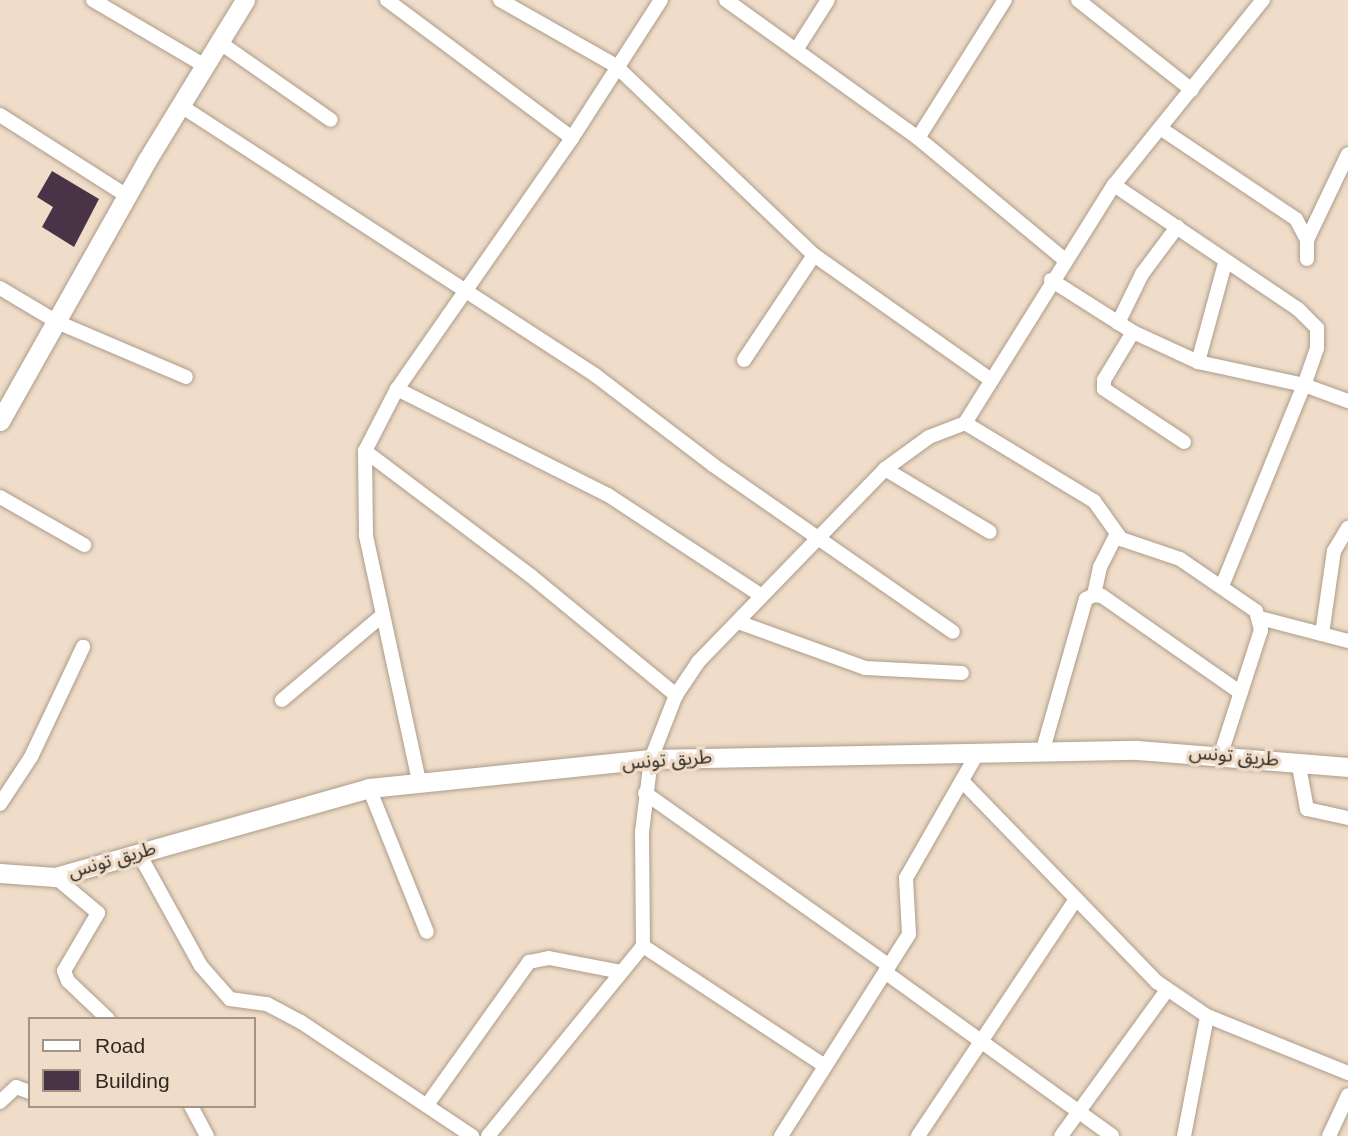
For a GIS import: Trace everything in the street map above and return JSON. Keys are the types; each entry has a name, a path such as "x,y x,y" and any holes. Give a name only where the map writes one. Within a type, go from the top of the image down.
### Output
{"main road":[{"path":"0,421 127,196 245,0"},
{"name":"طريق تونس","path":"0,873 55,877 369,788 419,781 488,779 651,760 1042,753 1221,754 1348,767"}],"street":[{"path":"93,0 205,66"},
{"path":"388,0 572,138"},
{"path":"500,0 616,66 814,255 990,379"},
{"path":"419,781 366,535 365,451 397,389 572,138 661,0"},
{"path":"726,0 918,138 1066,261"},
{"path":"796,50 828,0"},
{"path":"918,138 1005,0"},
{"path":"1078,0 1192,90"},
{"path":"488,1136 643,946 645,793 651,760 676,695 698,662 885,469 929,437 965,423 1051,280 1114,185 1263,0"},
{"path":"219,42 331,120"},
{"path":"181,106 595,375 685,445 953,632"},
{"path":"0,115 127,196"},
{"path":"1160,128 1296,219 1307,240"},
{"path":"1307,259 1307,240 1348,154"},
{"path":"1114,185 1225,263 1298,309 1317,328 1317,348 1304,385 1222,586"},
{"path":"1118,323 1142,274 1177,227"},
{"path":"744,360 814,255"},
{"path":"1198,362 1225,263"},
{"path":"1051,280 1133,332 1198,362 1304,385 1348,401"},
{"path":"0,288 57,322 186,377"},
{"path":"1133,332 1104,380 1104,389 1185,442"},
{"path":"397,389 608,495 760,595"},
{"path":"965,423 1094,501 1116,535 1180,559 1222,586 1260,618 1348,640"},
{"path":"365,451 531,576 676,695"},
{"path":"885,469 990,532"},
{"path":"0,497 84,545"},
{"path":"1322,634 1334,551 1348,528"},
{"path":"1094,595 1100,567 1116,535"},
{"path":"1042,753 1086,599 1094,595 1102,596 1241,693"},
{"path":"282,700 383,615"},
{"path":"1221,754 1261,630 1260,618"},
{"path":"738,622 865,668 962,673"},
{"path":"0,804 32,757 83,647"},
{"path":"781,1136 887,969 911,923 906,878 976,756"},
{"path":"1297,761 1307,809 1348,818"},
{"path":"963,782 1167,990 1207,1016 1348,1073"},
{"path":"369,788 427,932"},
{"path":"645,793 1112,1136"},
{"path":"138,852 201,966 230,999 267,1004 472,1136"},
{"path":"55,877 98,913 64,971 68,981 106,1017"},
{"path":"918,1136 1076,899"},
{"path":"643,946 825,1066"},
{"path":"427,1105 529,962 550,958 621,972"},
{"path":"1061,1136 1167,990"},
{"path":"1184,1136 1207,1016"},
{"path":"0,1102 16,1087 28,1091"},
{"path":"1329,1136 1348,1096"},
{"path":"192,1108 207,1136"}],"building":[{"path":"52,171 99,199 74,247 42,227 53,207 37,197"}]}
